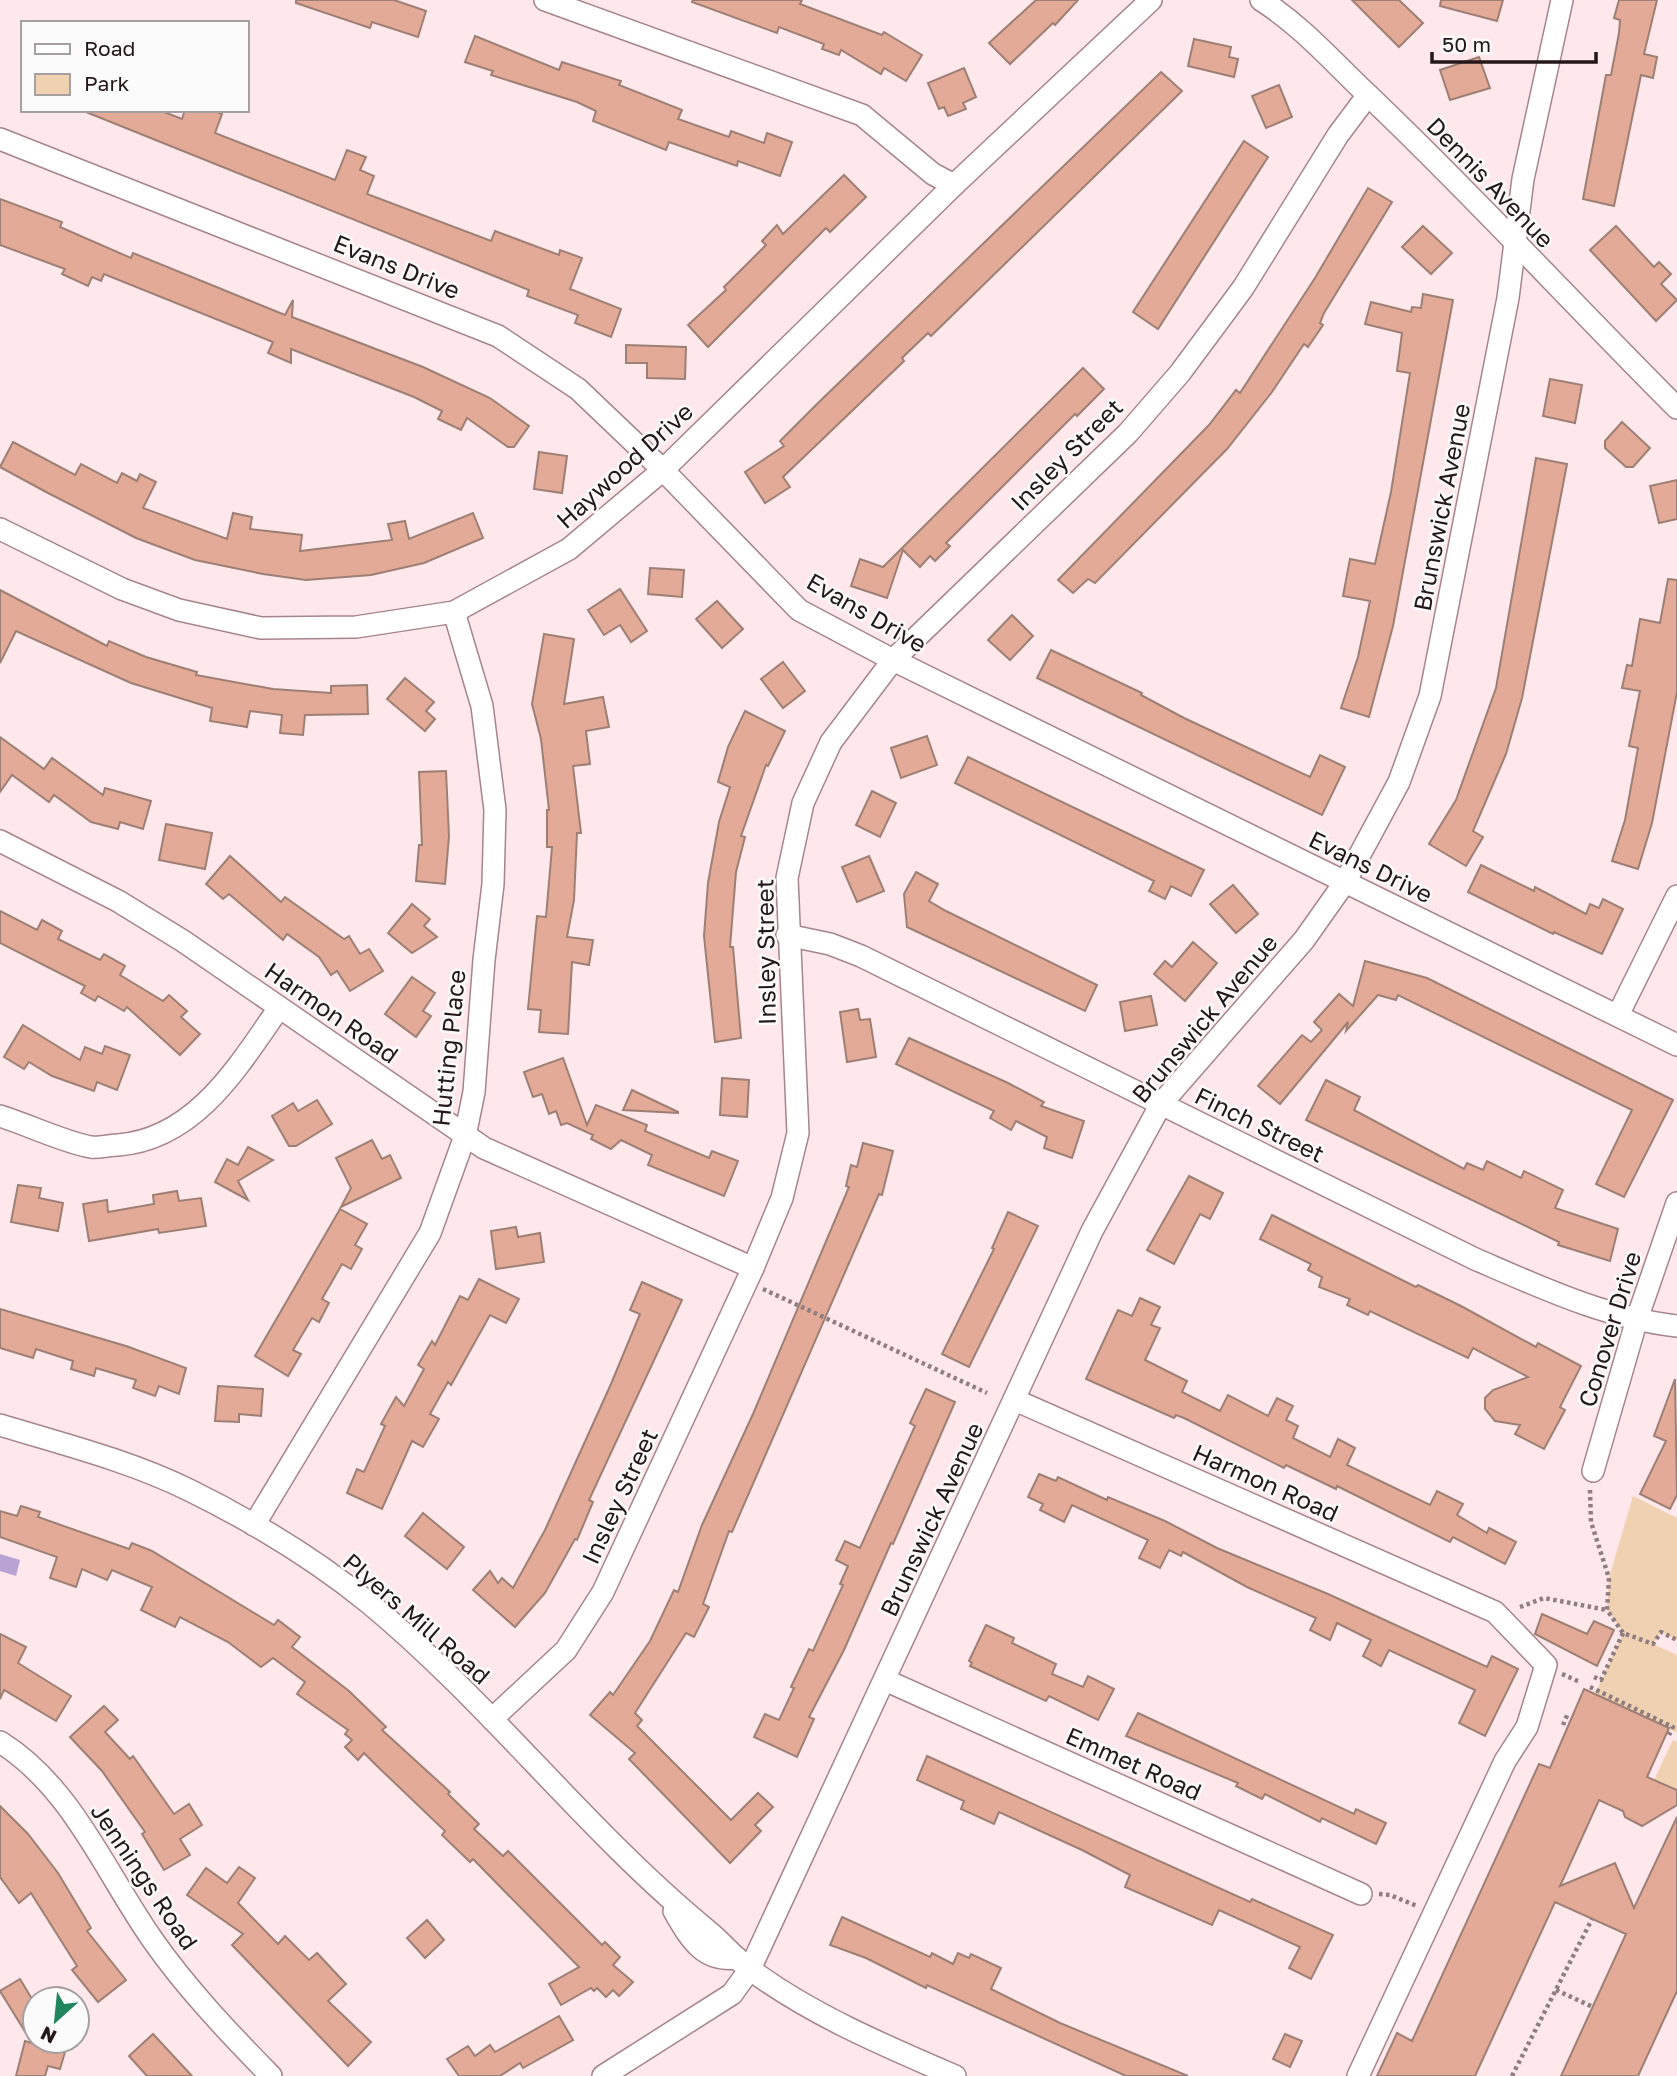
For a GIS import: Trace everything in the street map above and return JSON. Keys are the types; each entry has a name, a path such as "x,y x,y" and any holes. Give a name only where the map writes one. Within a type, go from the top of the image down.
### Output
{"street":[{"path":"545,0 862,115 933,174 954,185"},
{"name":"Haywood Drive","path":"0,529 122,589 179,610 261,628 356,627 454,612 569,549 663,470 954,185 1151,0"},
{"name":"Dennis Avenue","path":"1261,0 1289,18 1421,144 1677,408"},
{"name":"Brunswick Avenue","path":"603,2076 732,1994 743,1964 885,1680 1091,1231 1161,1104 1304,940 1345,882 1399,782 1430,696 1508,298 1523,179 1562,0"},
{"name":"Insley Street","path":"492,1719 566,1650 603,1592 753,1268 782,1198 798,1133 787,935 787,878 803,803 831,742 893,660 1128,433 1180,373 1243,288 1338,135 1368,95"},
{"name":"Evans Drive","path":"0,139 498,336 578,389 663,470 799,610 893,660 1677,1045"},
{"name":"Hutting Place","path":"254,1525 430,1233 465,1136 474,1092 493,884 495,810 482,706 454,612"},
{"name":"Harmon Road","path":"0,841 118,901 493,1153 753,1268"},
{"path":"1618,1015 1677,896"},
{"name":"Finch Street","path":"787,935 830,944 861,956 1475,1259 1559,1296 1637,1319 1677,1326"},
{"path":"0,1116 91,1147 129,1144 164,1132 198,1110 226,1082 279,1008"},
{"name":"Conover Drive","path":"1593,1471 1637,1319 1677,1203"},
{"name":"Harmon Road","path":"1015,1400 1495,1612 1546,1665 1527,1727 1505,1761 1358,2076"},
{"name":"Plyers Mill Road","path":"0,1425 98,1455 187,1489 254,1525 368,1603 492,1719 668,1900 698,1947 720,1960 743,1964 820,2013 955,2076"},
{"name":"Emmet Road","path":"885,1680 1361,1894"},
{"name":"Jennings Road","path":"0,1742 17,1752 54,1790 91,1840 153,1940 234,2038 271,2076"}],"path":[{"path":"770,1292 987,1393"},
{"path":"1593,1471 1589,1497 1591,1522 1609,1578 1607,1610 1623,1633 1653,1644 1661,1632 1677,1640"},
{"path":"1544,1598 1607,1610"},
{"path":"1594,1677 1601,1681 1623,1633"},
{"path":"1590,1687 1673,1727 1668,1734 1677,1738"},
{"path":"1563,1725 1568,1713"},
{"path":"1390,1895 1413,1904"},
{"path":"1512,2076 1592,1919"},
{"path":"1556,1990 1593,2007"}],"green space":[{"path":"1633,1496 1677,1518 1677,1640 1661,1632 1653,1644 1677,1655 1677,1733 1595,1694 1623,1633 1607,1610 1609,1578"},
{"path":"1673,1740 1677,1742 1677,1790 1654,1780"}],"shaded area":[{"path":"0,1554 20,1560 16,1576 0,1571"}],"building":[{"path":"296,0 394,0 426,11 418,37 372,22 370,28 296,3"},
{"path":"802,0 800,4 882,35 884,32 922,55 906,81 884,68 881,74 841,50 839,55 822,49 824,44 779,27 777,33 692,2"},
{"path":"1036,0 1078,0 1055,25 1053,23 1010,64 989,43"},
{"path":"1352,0 1399,0 1423,23 1399,47"},
{"path":"1441,0 1503,0 1497,21 1440,6"},
{"path":"1619,0 1657,0 1644,54 1657,57 1653,78 1641,75 1614,206 1583,199 1606,75 1611,75 1619,33 1620,20 1614,18"},
{"path":"475,36 559,70 562,62 621,81 619,85 682,110 678,119 729,137 731,131 764,143 767,133 792,142 780,176 738,161 737,166 669,142 666,150 593,121 596,111 577,102 491,75 493,71 465,62"},
{"path":"1194,39 1231,47 1229,57 1238,59 1234,77 1188,66"},
{"path":"1479,57 1490,88 1450,100 1440,70"},
{"path":"964,68 976,97 963,103 966,109 948,116 944,107 939,109 928,83"},
{"path":"1161,72 1182,91 931,336 928,333 902,358 904,361 783,477 790,487 765,503 745,472 784,446 780,441 818,403"},
{"path":"1279,85 1292,117 1266,128 1252,96"},
{"path":"86,112 164,112 182,119 184,112 217,112 222,114 215,133 335,180 347,150 366,157 360,170 374,176 367,194 491,241 495,231 559,255 560,250 582,258 570,289 621,309 611,337 575,323 578,315 527,296 529,290"},
{"path":"1244,141 1268,157 1158,329 1133,312"},
{"path":"844,175 866,197 830,232 826,228 708,347 688,325 726,290 724,287 766,245 762,241 777,225 783,234"},
{"path":"1368,188 1392,202 1324,313 1320,323 1323,325 1308,347 1304,344 1272,392 1227,449 1095,583 1088,579 1073,593 1058,580 1209,425 1236,390 1240,393 1315,278"},
{"path":"0,199 62,222 60,227 131,258 133,253 285,315 293,300 292,317 423,367 490,398 529,426 514,447 508,447 467,418 461,430 438,419 442,411 414,397 291,349 291,363 268,353 273,342 104,274 101,281 92,277 88,286 62,274 65,269 0,245"},
{"path":"1423,226 1452,253 1431,274 1402,247"},
{"path":"1616,226 1654,267 1659,262 1671,274 1661,284 1677,300 1656,321 1590,250"},
{"path":"1423,294 1453,300 1393,626 1369,717 1341,708 1358,657 1370,601 1343,596 1350,559 1375,564 1391,492 1410,373 1397,371 1402,333 1365,324 1371,302 1411,312 1412,307 1421,308"},
{"path":"626,345 686,347 685,379 647,378 647,363 626,363"},
{"path":"1083,368 1104,389 1077,416 1075,414 946,543 950,546 935,561 930,556 920,567 903,550 887,598 851,586 860,559 883,567"},
{"path":"1550,379 1582,385 1575,423 1543,416"},
{"path":"1622,422 1650,448 1633,467 1626,467 1605,448 1605,441"},
{"path":"13,442 75,475 81,464 117,483 122,473 137,481 140,474 156,482 143,508 227,539 233,513 252,517 250,529 302,535 300,551 392,540 388,524 405,521 409,539 473,513 483,538 424,563 371,575 306,580 263,574 195,560 136,538 48,493 0,467"},
{"path":"539,452 567,456 562,493 534,489"},
{"path":"1536,458 1567,464 1522,698 1506,754 1473,831 1483,837 1466,866 1429,844 1456,800 1496,688"},
{"path":"1677,480 1677,519 1659,523 1650,486"},
{"path":"650,568 684,570 682,597 648,594"},
{"path":"1668,579 1677,580 1677,692 1652,823 1638,869 1612,861 1625,820 1638,748 1629,746 1640,691 1622,688 1627,665 1632,666 1640,619 1660,623"},
{"path":"620,589 647,631 631,642 620,625 604,635 588,610"},
{"path":"0,590 107,646 109,641 146,657 197,672 196,675 273,689 331,693 331,686 367,685 368,714 305,715 303,735 280,733 282,715 250,711 247,727 210,721 212,708 131,683 16,631 0,663"},
{"path":"717,601 743,629 722,648 696,619"},
{"path":"1012,615 1033,636 1010,660 988,640"},
{"path":"544,634 574,639 564,704 603,697 609,727 586,731 590,764 573,766 581,833 577,833 574,900 567,937 593,940 589,965 572,962 568,1034 539,1032 541,1010 528,1009 537,916 546,917 552,847 547,847 549,810 541,739 532,704"},
{"path":"1051,650 1142,693 1141,695 1184,718 1310,777 1320,755 1345,767 1322,815 1037,678"},
{"path":"783,662 805,691 783,708 761,679"},
{"path":"405,678 434,702 426,711 435,719 425,731 387,699"},
{"path":"745,711 785,731 768,766 766,765 741,836 745,837 736,872 730,947 733,947 741,1038 715,1042 704,936 708,883 719,822 730,787 718,782 728,747"},
{"path":"927,736 937,765 901,778 891,748"},
{"path":"0,737 44,769 52,758 103,795 105,788 151,801 143,829 120,822 118,829 91,822 54,795 49,802 12,775 0,792"},
{"path":"968,757 1204,870 1191,896 1171,886 1165,899 1149,891 1154,881 955,783"},
{"path":"446,771 449,836 445,884 416,881 419,845 422,845 419,772"},
{"path":"872,791 896,803 880,837 856,825"},
{"path":"166,824 212,833 205,869 159,860"},
{"path":"230,856 281,902 285,897 344,939 349,936 360,954 369,949 383,971 350,991 337,971 331,975 319,957 287,934 283,940 229,894 223,899 206,884"},
{"path":"869,856 884,891 857,902 842,867"},
{"path":"1481,865 1534,891 1535,887 1586,914 1590,904 1599,908 1603,899 1623,909 1602,954 1554,932 1553,934 1468,892"},
{"path":"916,872 938,884 929,901 1097,985 1085,1011 907,927 904,894"},
{"path":"1233,885 1258,914 1236,933 1210,904"},
{"path":"412,904 430,919 424,926 437,937 412,953 388,933"},
{"path":"0,911 37,930 42,920 62,931 58,939 100,960 104,954 125,966 120,975 163,1001 169,995 187,1011 181,1017 200,1034 180,1055 127,1007 124,1011 98,996 95,1001 81,993 85,986 0,943"},
{"path":"1193,942 1217,963 1185,1001 1154,974 1165,961 1172,967"},
{"path":"1365,961 1427,978 1673,1100 1624,1197 1596,1184 1632,1110 1398,995 1396,1000 1378,995 1346,1031 1348,1022 1280,1104 1258,1086 1302,1035 1311,1042 1322,1030 1314,1022 1339,994 1353,1006"},
{"path":"412,977 435,993 423,1011 431,1016 416,1037 385,1014"},
{"path":"1151,996 1157,1025 1125,1031 1120,1002"},
{"path":"858,1009 860,1020 870,1019 876,1057 847,1062 840,1012"},
{"path":"23,1025 80,1060 85,1047 102,1054 105,1046 130,1055 117,1090 97,1082 94,1091 52,1076 29,1062 24,1069 4,1057"},
{"path":"909,1038 1008,1083 1044,1102 1041,1106 1084,1121 1072,1158 1044,1148 1047,1137 1016,1121 1011,1130 990,1118 994,1111 896,1064"},
{"path":"563,1058 587,1125 596,1105 647,1125 645,1131 709,1158 712,1151 738,1161 724,1196 648,1165 652,1155 621,1140 611,1149 591,1139 593,1135 567,1123 561,1125 556,1111 549,1114 542,1094 533,1097 524,1072"},
{"path":"722,1078 749,1080 747,1117 720,1115"},
{"path":"1326,1080 1360,1097 1354,1110 1464,1169 1467,1163 1483,1170 1487,1161 1521,1178 1524,1171 1563,1190 1555,1208 1618,1229 1610,1261 1558,1245 1559,1242 1306,1120"},
{"path":"632,1090 678,1112 678,1113 623,1110"},
{"path":"317,1100 332,1124 296,1146 289,1146 272,1116 293,1103 298,1111"},
{"path":"372,1140 382,1159 390,1155 401,1178 341,1207 351,1188 336,1158"},
{"path":"863,1143 893,1151 882,1195 879,1194 732,1532 729,1531 703,1604 709,1607 694,1637 686,1633 635,1713 642,1720 637,1726 731,1820 758,1793 773,1807 755,1825 761,1831 730,1863 629,1759 635,1753 590,1715 610,1692 613,1695 650,1641 674,1590 678,1592 702,1525 753,1414 849,1187 846,1186 851,1165 857,1167"},
{"path":"248,1147 273,1160 238,1181 248,1200 215,1182 227,1159 238,1165"},
{"path":"1189,1176 1223,1193 1210,1219 1200,1214 1174,1264 1147,1250"},
{"path":"18,1185 41,1188 39,1198 63,1203 58,1231 11,1222"},
{"path":"177,1191 179,1201 201,1198 206,1226 159,1233 158,1229 89,1241 83,1204 107,1200 108,1212 154,1204 153,1195"},
{"path":"340,1209 367,1224 355,1245 362,1249 351,1269 342,1264 322,1299 329,1303 319,1322 312,1318 293,1350 301,1354 288,1376 255,1356"},
{"path":"1008,1212 1038,1226 969,1367 942,1354 994,1249 992,1248"},
{"path":"1272,1215 1416,1287 1418,1285 1461,1306 1536,1347 1538,1343 1581,1366 1560,1407 1565,1410 1544,1449 1515,1434 1520,1425 1495,1421 1485,1409 1485,1398 1493,1390 1528,1377 1473,1348 1468,1358 1370,1311 1368,1315 1347,1305 1350,1299 1319,1287 1322,1277 1308,1270 1311,1264 1260,1239"},
{"path":"516,1227 518,1237 540,1233 544,1262 496,1269 491,1231"},
{"path":"479,1279 519,1299 506,1323 490,1315 451,1385 448,1382 430,1414 439,1419 423,1447 412,1441 382,1509 347,1493 357,1469 364,1472 385,1426 381,1424 396,1397 404,1406 424,1369 418,1365 432,1341 435,1345 460,1296 468,1300"},
{"path":"642,1282 682,1300 589,1500 593,1502 577,1540 575,1539 545,1593 515,1627 473,1590 490,1571 498,1583 502,1578 513,1588 545,1530 640,1314 630,1310"},
{"path":"1140,1298 1160,1307 1151,1325 1160,1328 1145,1360 1187,1381 1182,1392 1220,1411 1228,1395 1268,1416 1277,1398 1293,1406 1286,1420 1298,1426 1293,1438 1330,1457 1338,1439 1355,1448 1347,1465 1430,1505 1437,1491 1463,1504 1457,1515 1487,1533 1489,1528 1516,1542 1505,1564 1453,1537 1450,1542 1337,1486 1336,1489 1286,1465 1284,1468 1184,1418 1176,1415 1174,1418 1086,1379 1118,1310 1132,1316"},
{"path":"0,1309 126,1346 186,1368 179,1394 159,1386 155,1396 133,1388 136,1380 96,1368 94,1376 71,1369 73,1361 36,1349 33,1358 0,1348"},
{"path":"1675,1379 1677,1495 1670,1509 1640,1494 1666,1441 1654,1436"},
{"path":"218,1386 263,1389 261,1416 239,1414 239,1422 215,1421"},
{"path":"926,1389 955,1402 844,1650 809,1717 814,1719 797,1757 754,1737 765,1714 779,1720 809,1649 813,1651 843,1585 840,1584 848,1566 836,1560 845,1541 860,1548 915,1426 910,1423"},
{"path":"1039,1474 1056,1481 1058,1477 1107,1500 1108,1497 1165,1521 1217,1548 1328,1594 1487,1667 1492,1656 1518,1669 1485,1736 1459,1723 1475,1690 1389,1650 1381,1666 1363,1656 1371,1640 1337,1623 1330,1640 1310,1630 1316,1618 1247,1587 1183,1552 1181,1556 1169,1550 1160,1568 1139,1558 1148,1540 1072,1505 1064,1522 1040,1510 1043,1504 1028,1497"},
{"path":"21,1506 40,1512 38,1517 129,1549 132,1543 152,1551 274,1625 278,1620 300,1637 292,1647 349,1691 386,1727 382,1730 450,1792 448,1794 479,1824 474,1829 503,1856 508,1851 602,1945 605,1942 620,1957 613,1965 633,1982 619,1996 613,1990 606,1997 597,1988 594,1991 591,1988 561,2005 549,1984 579,1967 473,1859 470,1862 442,1835 445,1831 364,1753 358,1760 345,1747 352,1740 345,1734 348,1730 297,1694 305,1682 273,1658 261,1667 228,1642 180,1617 175,1627 141,1610 152,1587 112,1570 107,1580 82,1569 76,1587 50,1578 57,1557 0,1537 0,1511 17,1516"},
{"path":"423,1513 464,1547 447,1569 405,1536"},
{"path":"1542,1614 1587,1634 1594,1621 1614,1630 1597,1666 1535,1634"},
{"path":"986,1625 1014,1638 1012,1643 1056,1664 1052,1674 1083,1687 1088,1676 1114,1689 1098,1720 1049,1696 1046,1701 970,1666 972,1663 969,1661"},
{"path":"0,1634 26,1647 18,1663 71,1696 56,1721 4,1690 0,1699"},
{"path":"1584,1689 1669,1728 1647,1777 1677,1790 1677,1805 1642,1826 1625,1817 1623,1811 1599,1800 1560,1886 1615,1863 1634,1908 1677,1817 1677,1991 1638,2076 1561,2076 1626,1934 1555,1902 1475,2076 1377,2076 1397,2033 1412,2041 1539,1764 1550,1768"},
{"path":"104,1706 118,1720 105,1732 130,1759 133,1756 174,1814 189,1804 202,1825 180,1839 190,1855 164,1870 142,1834 145,1832 102,1771 70,1737"},
{"path":"1138,1713 1354,1814 1356,1809 1386,1823 1376,1844 1322,1818 1320,1822 1265,1794 1262,1799 1236,1786 1238,1783 1126,1736"},
{"path":"927,1756 1250,1902 1252,1899 1333,1935 1311,1979 1289,1968 1300,1947 1219,1910 1212,1925 1125,1887 1130,1875 1082,1850 999,1812 994,1824 961,1809 964,1801 917,1780"},
{"path":"0,1806 28,1834 58,1873 91,1928 87,1931 126,1980 98,2002 91,1993 91,1985 84,1985 72,1970 77,1966 31,1893 19,1903 0,1877"},
{"path":"239,1867 255,1878 238,1903 278,1944 285,1936 309,1960 317,1953 346,1984 328,2001 371,2042 348,2066 232,1945 243,1934 187,1895 206,1868 227,1883"},
{"path":"842,1917 930,1957 932,1953 953,1964 958,1953 969,1958 971,1954 1001,1968 991,1989 1060,2023 1188,2076 1126,2076 927,1985 926,1988 866,1958 830,1945"},
{"path":"427,1920 444,1940 425,1958 407,1938"},
{"path":"20,1979 24,1985 21,1985 21,2025 0,1991"},
{"path":"559,2016 573,2040 523,2068 520,2063 500,2076 459,2076 447,2059 468,2046 475,2056 490,2045 495,2052"},
{"path":"153,2034 192,2076 147,2076 129,2056"},
{"path":"1285,2034 1302,2041 1290,2067 1273,2059"},
{"path":"21,2055 64,2055 60,2069 48,2066 45,2076 16,2076"}]}
